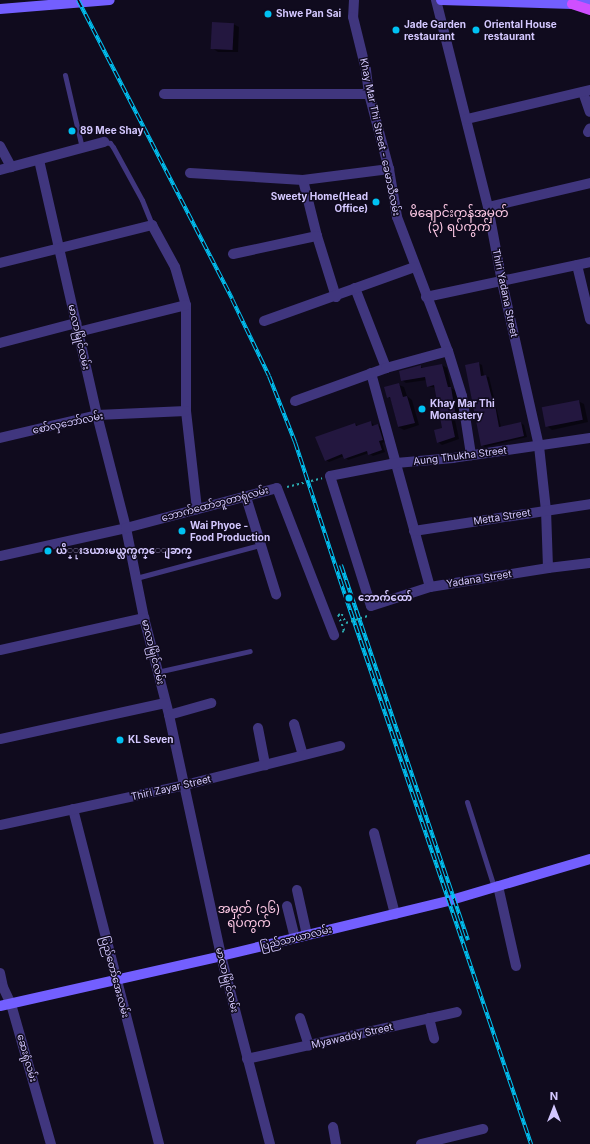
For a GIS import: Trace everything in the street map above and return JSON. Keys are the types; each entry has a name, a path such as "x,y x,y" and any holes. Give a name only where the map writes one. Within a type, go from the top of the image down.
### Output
{"main road":[{"path":"576,2 590,10"}],"street":[{"path":"0,9 67,1 110,0"},
{"name":"Khay Mar Thi Street - ခေမာသီလမ်း","path":"354,0 353,17 366,70 369,94 389,169 396,217 448,351 462,396 471,455"},
{"name":"Thiri Yadana Street","path":"436,0 488,207 502,282 539,446 546,510 548,568"},
{"path":"441,0 590,2"},
{"path":"467,119 586,91 590,112"},
{"path":"164,94 369,94"},
{"path":"0,170 104,142"},
{"path":"0,146 11,168"},
{"name":"မာလာမြိုင်လမ်း","path":"39,160 58,249 97,415 126,528 144,618 169,715 221,956 270,1144"},
{"path":"190,173 303,180 389,169"},
{"path":"303,180 317,236 336,296"},
{"path":"488,207 590,183"},
{"path":"0,263 152,225 175,267 183,290 186,305 186,411 197,510"},
{"path":"233,254 317,236"},
{"path":"426,297 590,262"},
{"path":"577,265 590,320"},
{"path":"264,320 415,267"},
{"path":"356,288 386,368"},
{"path":"0,343 186,305"},
{"path":"295,401 386,368 448,351"},
{"path":"371,373 430,586"},
{"name":"စော်လှဘော်လမ်း","path":"0,438 97,415 186,411"},
{"name":"Aung Thukha Street","path":"330,476 396,463 471,455 590,438"},
{"path":"330,476 371,611"},
{"name":"ဘောက်ထော်ဘူတာရုံလမ်း","path":"0,556 126,528 277,488 334,635"},
{"path":"246,497 276,594"},
{"name":"Metta Street","path":"414,531 590,504"},
{"name":"Yadana Street","path":"371,611 430,586 590,563"},
{"path":"0,650 144,618"},
{"path":"0,739 165,703"},
{"path":"169,715 211,703"},
{"path":"294,724 303,755"},
{"path":"258,728 265,765"},
{"name":"Thiri Zayar Street","path":"0,825 185,785 340,746"},
{"name":"ပြည်တော်အေးလမ်း","path":"73,810 159,1144"},
{"path":"374,833 395,914"},
{"name":"ပြည်သာယာလမ်း","path":"0,1006 221,956 395,914 496,887 590,859"},
{"path":"496,887 516,966"},
{"path":"297,890 307,935"},
{"path":"287,906 295,938"},
{"name":"ဆေးရုံလမ်း","path":"0,973 3,987 11,1004 51,1144"},
{"name":"Myawaddy Street","path":"247,1059 457,1012"},
{"path":"300,1018 309,1046"},
{"path":"429,1018 434,1038"},
{"path":"333,1127 336,1144"},
{"path":"421,1144 483,1129"}],"lane":[{"path":"65,75 82,148"},
{"path":"104,142 113,147 142,200 152,225"},
{"path":"135,578 260,545"},
{"path":"157,672 250,651"},
{"path":"467,802 496,887"}],"path":[{"path":"277,488 296,486 330,476"},
{"path":"342,614 346,623 371,611"}],"building":[{"path":"212,22 234,23 233,50 211,49"},
{"path":"479,362 481,376 486,375 494,406 495,405 499,427 521,422 524,436 481,446 465,365"},
{"path":"442,364 448,387 451,387 456,417 451,418 455,437 437,443 434,430 442,428 434,385 427,387 425,377 401,381 399,371 421,365 421,368"},
{"path":"399,383 403,397 407,396 415,423 398,427 390,397 387,398 384,387"},
{"path":"579,400 583,420 546,427 542,407"},
{"path":"371,421 372,426 378,424 383,440 379,441 382,450 368,455 367,451 344,459 342,454 325,461 315,437 355,423 356,426"}],"railway":[{"path":"78,0 232,299 269,376 295,442 345,595 531,1144"},
{"path":"341,565 468,940"}],"place":[{"name":"Shwe Pan Sai","path":"268,14"},
{"name":"Jade Garden restaurant","path":"396,30"},
{"name":"Oriental House restaurant","path":"476,30"},
{"name":"89 Mee Shay","path":"72,131"},
{"name":"Sweety Home(Head Office)","path":"376,202"},
{"name":"Khay Mar Thi Monastery","path":"422,409"},
{"name":"Wai Phyoe - Food Production","path":"182,531"},
{"name":"ယိ္ုးဒယားမယ္လက္ဖက္ေျခာက္","path":"48,551"},
{"name":"ဘောက်ထော်","path":"349,598"},
{"name":"KL Seven","path":"120,740"}],"district":[{"name":"မိချောင်းကန်အမှတ် (၃) ရပ်ကွက်","path":"459,220"},
{"name":"အမှတ် (၁၆) ရပ်ကွက်","path":"249,916"}]}
